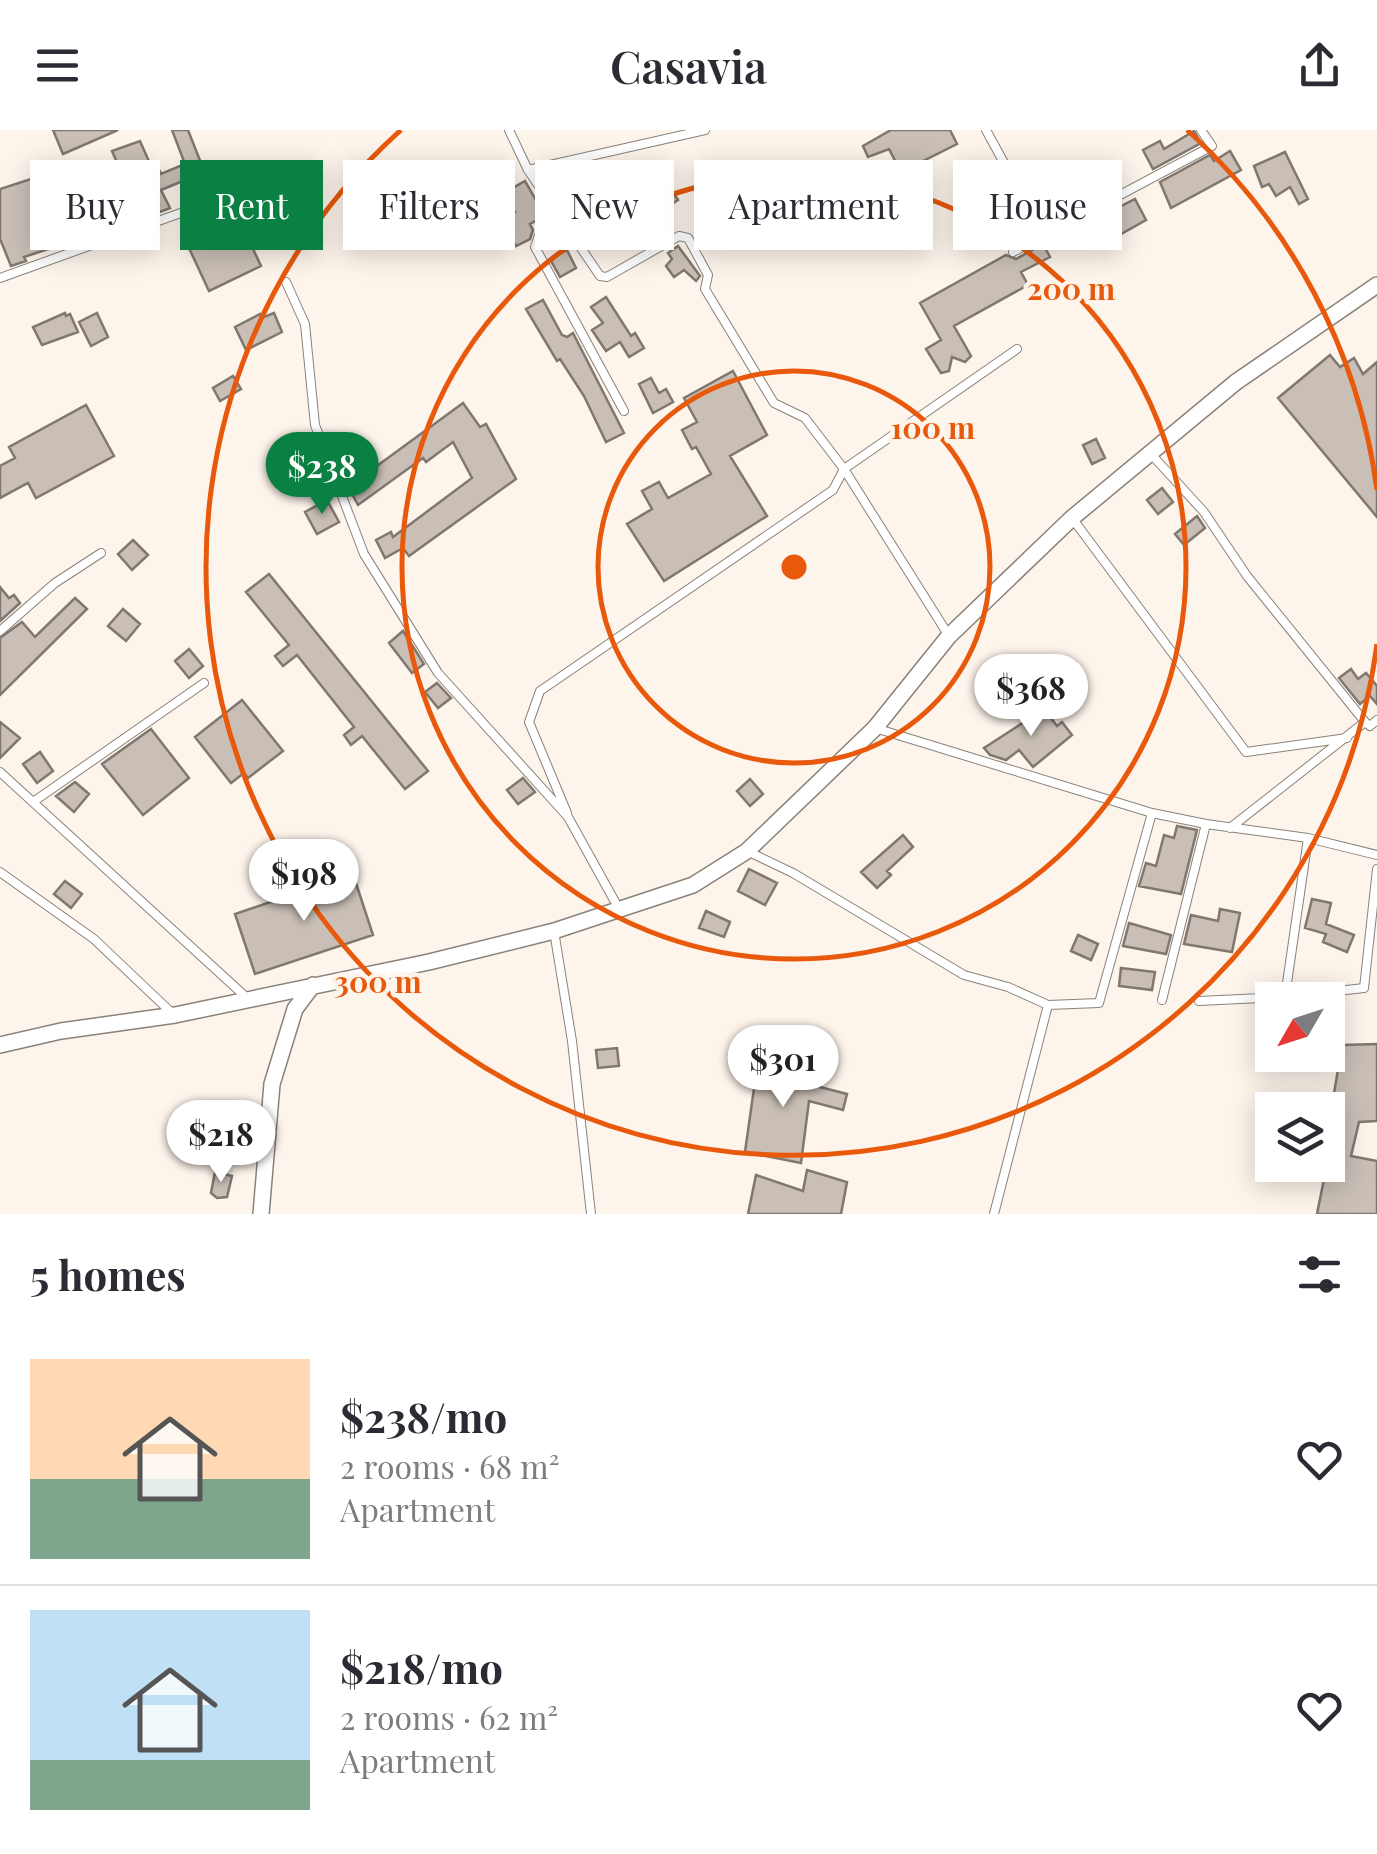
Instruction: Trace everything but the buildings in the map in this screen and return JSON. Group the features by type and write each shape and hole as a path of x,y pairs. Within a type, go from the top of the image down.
{"street":[{"path":"3,1040 175,1016 428,962 554,932 693,884 746,851 875,728 949,636 1072,518 1236,382 1377,285"},
{"path":"262,1214 272,1084 295,1008 314,985"}],"lane":[{"path":"509,130 535,180"},
{"path":"528,170 705,130"},
{"path":"986,130 1002,160"},
{"path":"1122,193 1212,146 1201,130"},
{"path":"0,278 180,213"},
{"path":"674,239 688,238 708,275 705,289 774,404 805,418 844,469 949,636"},
{"path":"537,250 624,411"},
{"path":"582,250 600,276 607,277 654,250"},
{"path":"1014,252 1017,250"},
{"path":"286,282 305,324 315,425 364,554 438,673 568,816"},
{"path":"618,909 568,816 528,722 540,691 833,490 844,469 1017,350"},
{"path":"1151,454 1204,512 1247,576 1372,725 1347,738 1230,828"},
{"path":"1072,518 1246,752 1347,738"},
{"path":"0,631 55,583 101,553"},
{"path":"33,802 204,684"},
{"path":"875,728 1152,813 1308,838 1377,855"},
{"path":"0,772 247,998"},
{"path":"746,851 793,873 964,974 1008,986 1048,1005 1098,1003 1152,813"},
{"path":"1162,1000 1206,824"},
{"path":"1287,982 1308,838"},
{"path":"1364,988 1377,869"},
{"path":"0,872 94,939 175,1016"},
{"path":"554,932 572,1040 591,1214"},
{"path":"1345,990 1377,987"},
{"path":"1199,1001 1255,998"},
{"path":"994,1214 1048,1005"}]}
